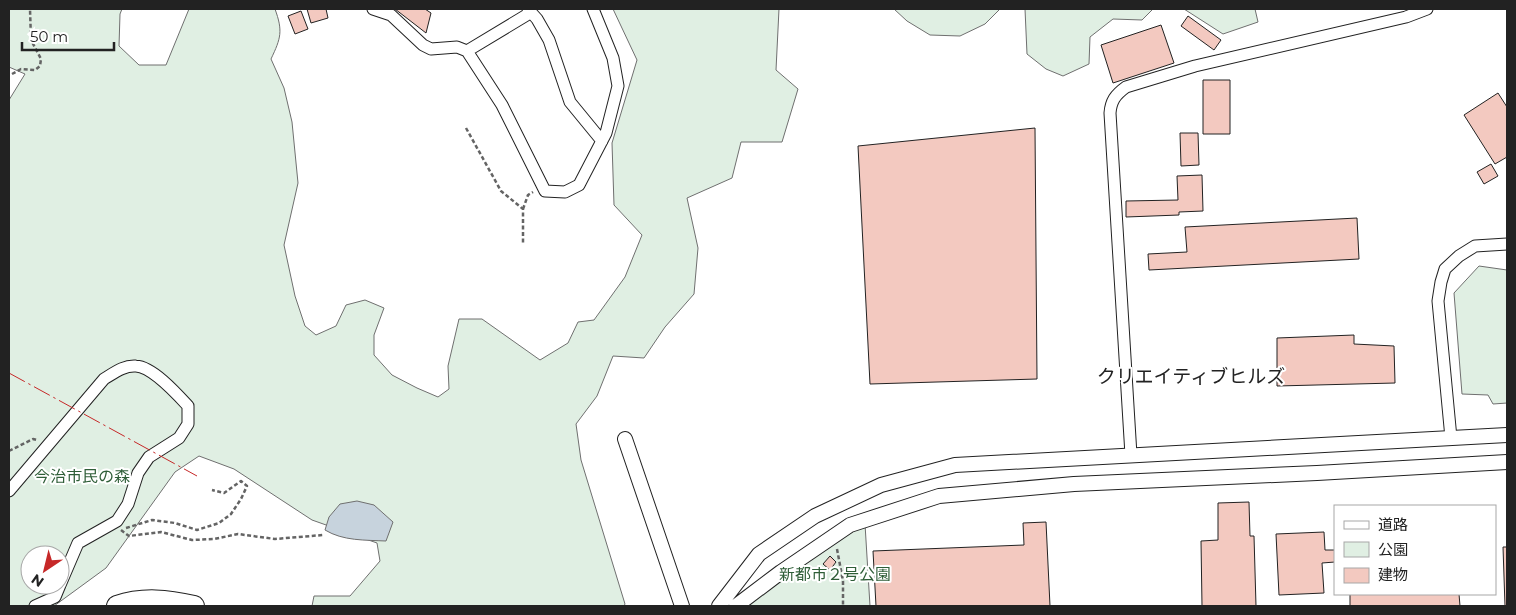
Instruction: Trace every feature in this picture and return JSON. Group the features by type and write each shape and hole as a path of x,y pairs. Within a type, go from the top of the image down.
{"highway":[{"path":"117,606 132,601 154,599 194,606"}],"street":[{"path":"373,9 392,15 423,45 431,49 457,47 467,51 502,105 545,191 565,192 578,185 606,133 618,86 612,58 593,9"},
{"path":"1131,455 1110,114 1111,102 1126,87 1195,66 1406,16 1428,9"},
{"path":"467,51 529,11 537,19 549,40 570,102 602,140"},
{"path":"1451,438 1438,301 1441,282 1445,269 1459,256 1476,246 1507,244"},
{"path":"9,490 104,379 122,368 137,366 156,374 188,406 188,424 179,438 149,457 138,473 128,504 114,522 78,544 70,562"},
{"path":"719,606 759,554 815,516 881,485 955,465 1507,435"},
{"path":"625,439 682,606"},
{"path":"736,606 780,572 850,525 939,496 1074,484 1507,462"},
{"path":"35,606 56,595"}],"path":[{"path":"12,74 21,69 35,70 40,66 40,59 31,40 30,9"},
{"path":"466,128 501,191 523,209"},
{"path":"523,244 523,209 528,195 542,186"},
{"path":"9,452 33,439 51,441"},
{"path":"114,522 127,529 152,520 175,523 197,530 219,523 231,514 242,500 247,486 241,481 224,493 212,490"},
{"path":"114,522 129,536 161,532 192,540 214,539 238,534 275,539 323,535"},
{"path":"834,535 843,581 844,604 842,606"}],"green space":[{"name":"今治市民の森","path":"9,9 122,9 120,14 119,46 139,65 166,65 189,9 275,9 280,34 271,59 284,88 292,122 298,183 284,245 295,296 305,326 316,335 336,326 346,305 365,300 384,308 374,335 374,355 392,375 438,397 449,389 448,366 459,319 482,319 540,360 568,343 578,322 594,320 625,277 642,235 614,205 612,143 637,60 613,9 779,9 776,70 798,89 782,142 741,142 732,178 687,198 698,248 694,294 665,327 644,358 613,356 597,396 576,424 581,460 625,604 624,606 312,606 314,596 350,596 380,561 377,543 312,520 234,469 199,456 175,472 106,568 70,594 70,545 20,545 20,595 69,595 54,606 9,606 9,100 25,74 9,67"},
{"path":"894,9 1000,9 985,24 960,36 930,35 907,21"},
{"path":"1025,9 1153,9 1142,20 1113,19 1090,37 1089,64 1063,76 1046,69 1027,54"},
{"path":"1184,9 1255,9 1258,22 1223,34"},
{"path":"1479,266 1507,270 1507,403 1493,404 1488,395 1462,394 1454,293"},
{"name":"新都市２号公園","path":"865,524 870,606 734,606 785,568"}],"shaded area":[{"path":"357,501 374,505 393,522 386,541 347,538 325,530 329,517 340,504"}],"building":[{"path":"307,9 326,9 328,18 311,23"},
{"path":"395,9 425,9 431,13 426,33"},
{"path":"301,11 308,29 295,34 288,16"},
{"path":"1188,16 1221,40 1214,50 1181,26"},
{"path":"1161,25 1174,63 1113,83 1101,45"},
{"path":"1203,80 1230,80 1230,134 1203,134"},
{"path":"1498,93 1507,107 1507,157 1495,164 1464,115"},
{"path":"1035,128 1037,379 870,384 858,146"},
{"path":"1180,133 1198,133 1199,165 1181,166"},
{"path":"1491,164 1498,176 1484,184 1477,172"},
{"path":"1202,175 1203,211 1179,212 1179,215 1126,217 1126,201 1178,200 1177,176"},
{"path":"1357,218 1359,259 1149,270 1148,254 1187,252 1185,227"},
{"path":"1354,335 1354,344 1394,346 1395,383 1277,386 1277,338"},
{"path":"1249,502 1250,536 1254,536 1256,606 1202,606 1201,541 1218,540 1218,503"},
{"path":"1046,522 1050,606 876,606 873,551 1024,545 1023,523"},
{"path":"1324,532 1325,550 1334,550 1334,562 1322,563 1324,593 1279,595 1276,534"},
{"path":"1503,547 1507,547 1507,606 1505,606"},
{"path":"830,556 836,562 830,570 823,564"},
{"path":"1350,595 1459,595 1460,606 1350,606"}],"power":[{"path":"9,373 197,476"}],"district":[{"name":"クリエイティブヒルズ","path":"1191,376"}]}
